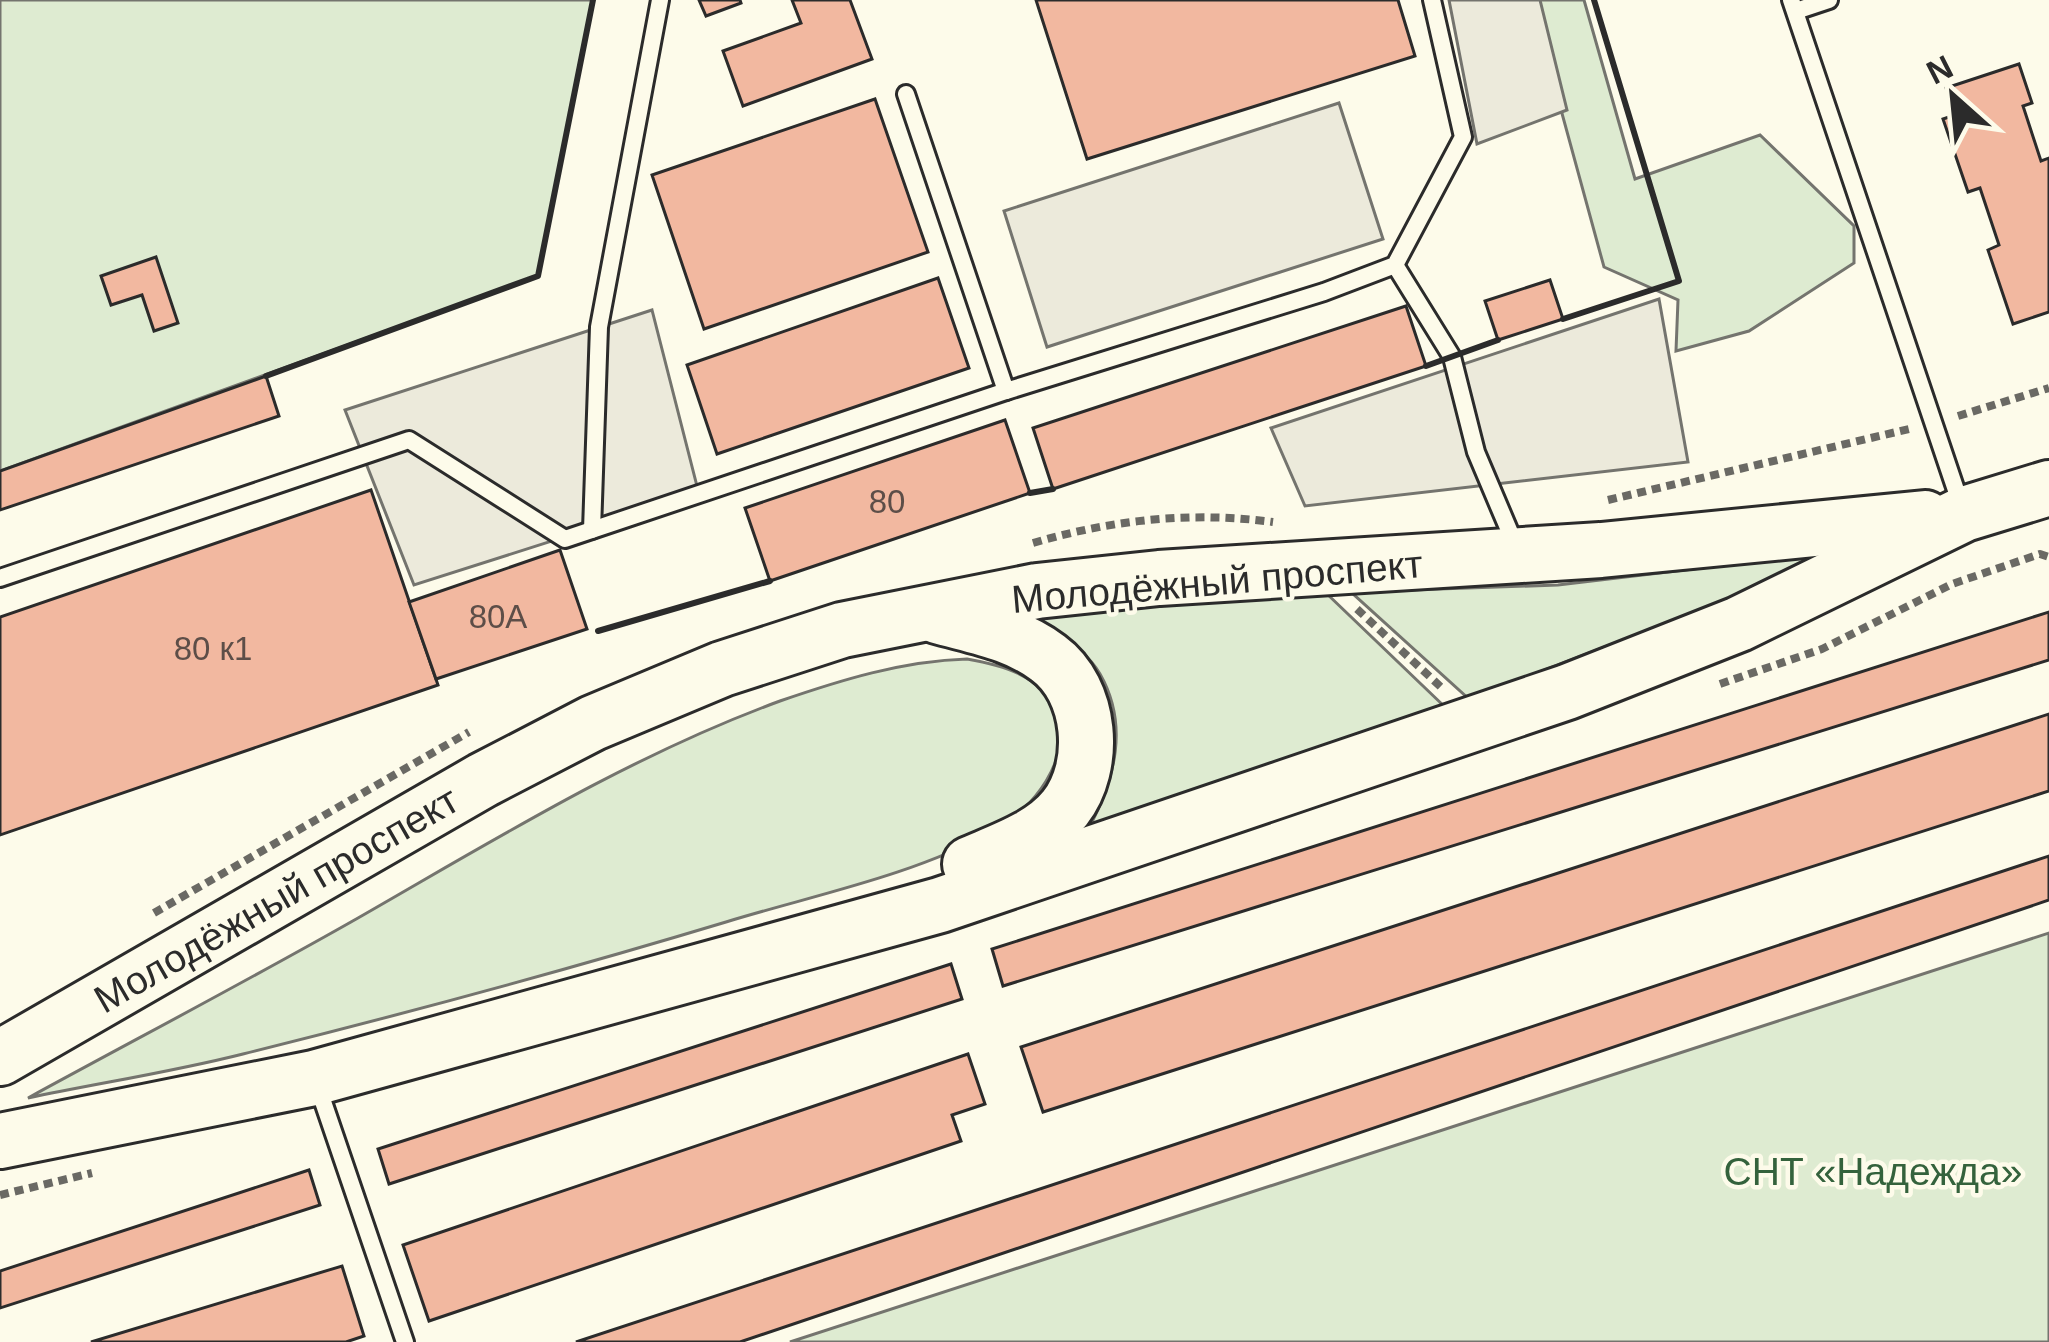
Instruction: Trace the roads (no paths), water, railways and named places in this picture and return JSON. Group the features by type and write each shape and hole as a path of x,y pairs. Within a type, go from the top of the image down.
{"main road":[{"name":"Молодёжный проспект","path":"0,1141 314,1078 886,922 1567,692 1738,624 1964,514 2049,488"},
{"name":"Молодёжный проспект","path":"0,1058 484,779 593,724 742,662 842,630 1037,592 1159,578 1520,556 1964,514"},
{"path":"886,922 937,878 1022,842 1064,808 1082,770 1086,728 1077,694 1053,661 1018,638 928,614"}],"lane":[{"path":"592,530 599,327 660,0"},
{"path":"0,578 409,440 565,539 1395,265 1463,137 1432,0"},
{"path":"1829,0 1793,5 1964,514"},
{"path":"905,94 1006,391"},
{"path":"1395,265 1452,357 1476,452 1520,556"},
{"path":"314,1078 405,1342"}],"park label":[{"name":"СНТ «Надежда»","path":"1873,1171"}]}
